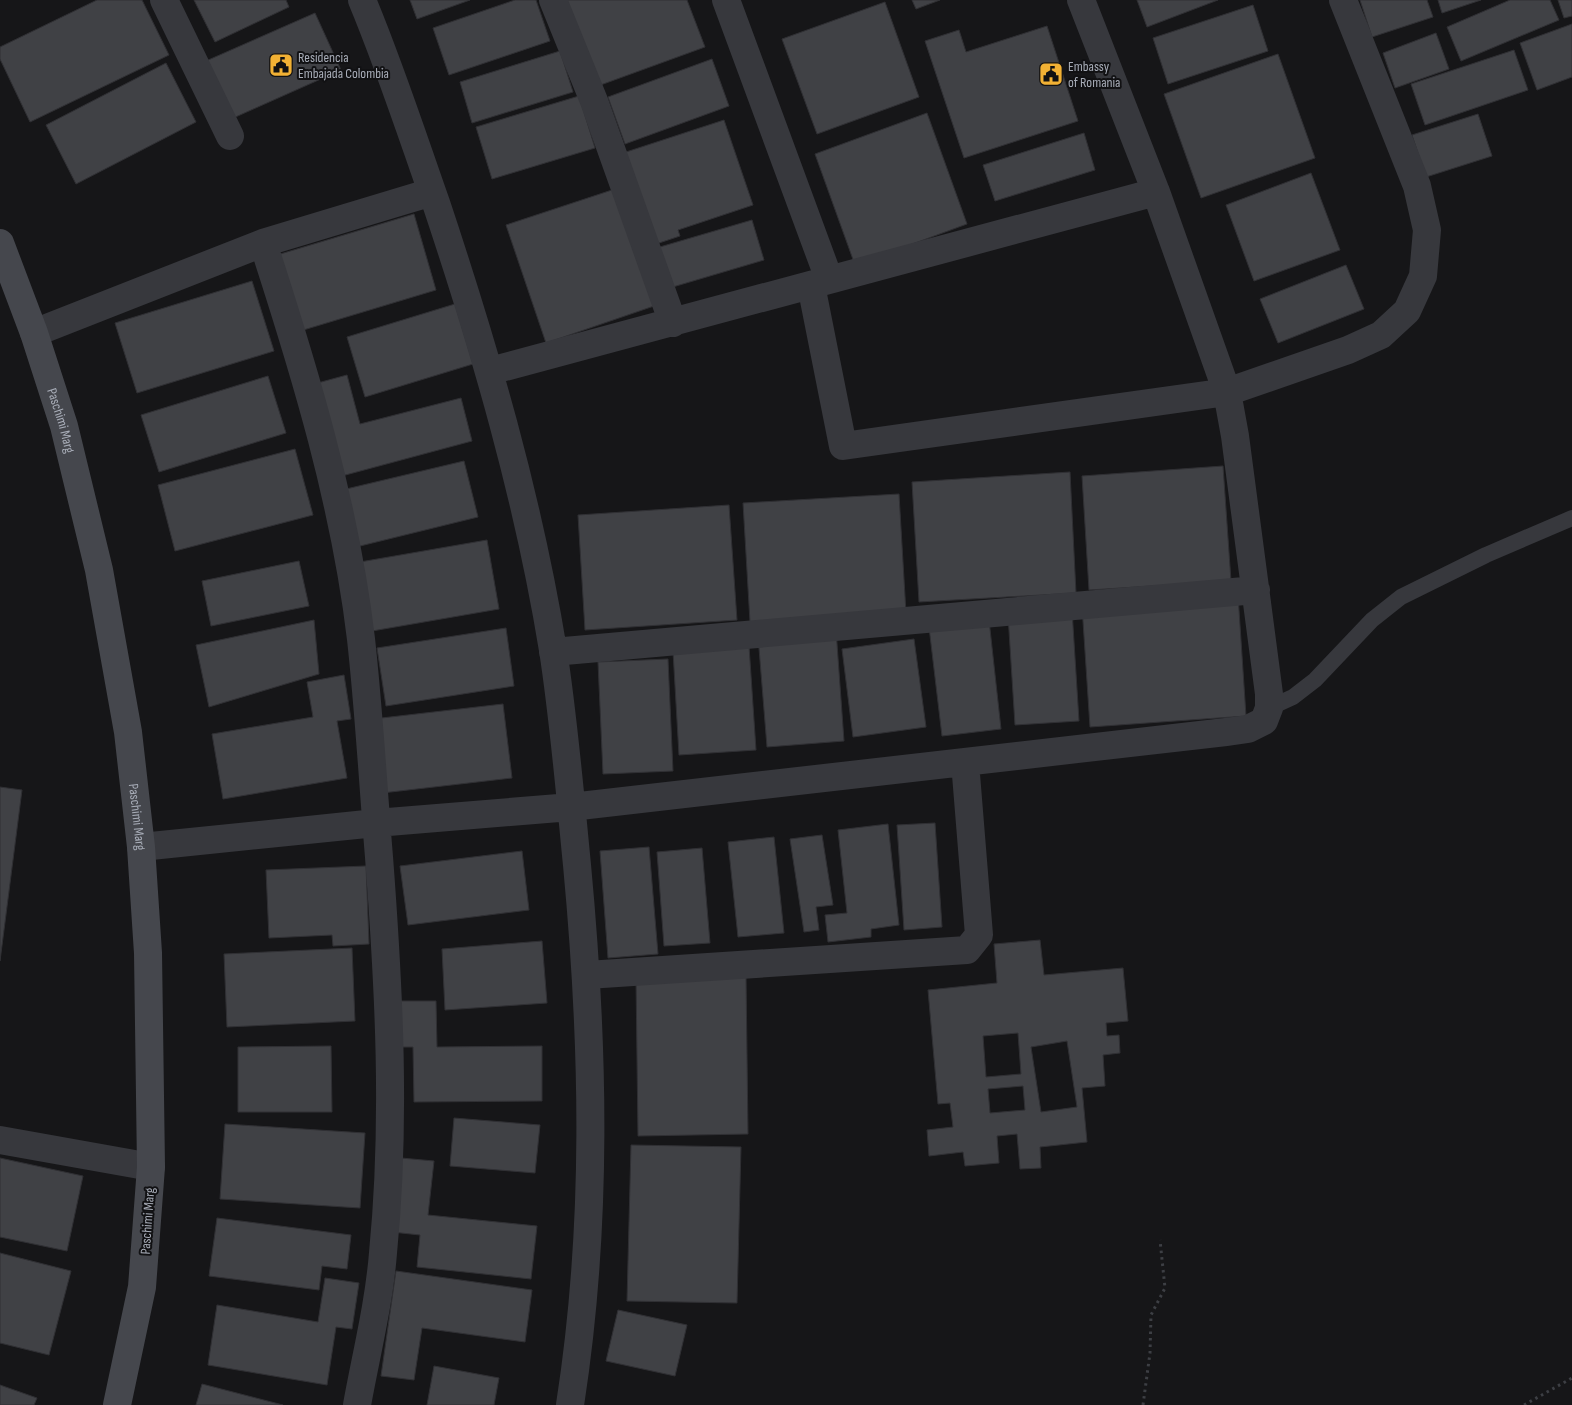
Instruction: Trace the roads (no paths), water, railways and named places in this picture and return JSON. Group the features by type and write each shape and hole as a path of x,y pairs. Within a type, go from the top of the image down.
{"main road":[{"name":"Paschimi Marg","path":"0,243 34,333 64,426 99,570 128,732 141,847 148,953 150,1167 142,1286 117,1405"}],"street":[{"path":"164,0 230,136"},
{"path":"362,0 387,60 490,371 526,512 553,652 571,807 587,975 591,1121 585,1296 570,1405"},
{"path":"553,0 594,100 673,323"},
{"path":"726,0 820,282 843,446 1226,392 1348,350 1381,335 1406,311 1423,276 1426,230 1417,186 1343,0"},
{"path":"141,847 376,823 571,807 1248,729 1264,721 1269,708 1256,590 1236,436 1226,392 1156,192 1081,0"},
{"path":"34,333 263,243 432,192"},
{"path":"490,371 1156,192"},
{"path":"263,243 297,347 339,513 361,637 388,970 391,1113 383,1255 357,1405"},
{"path":"553,652 1256,590"},
{"path":"587,975 967,950 979,935 965,762"},
{"path":"0,1140 150,1167"}],"lane":[{"path":"1269,708 1293,697 1315,680 1372,620 1401,597 1450,571 1572,518"}],"place":[{"name":"Residencia Embajada Colombia","path":"281,65"},
{"name":"Embassy of Romania","path":"1051,74"}]}
